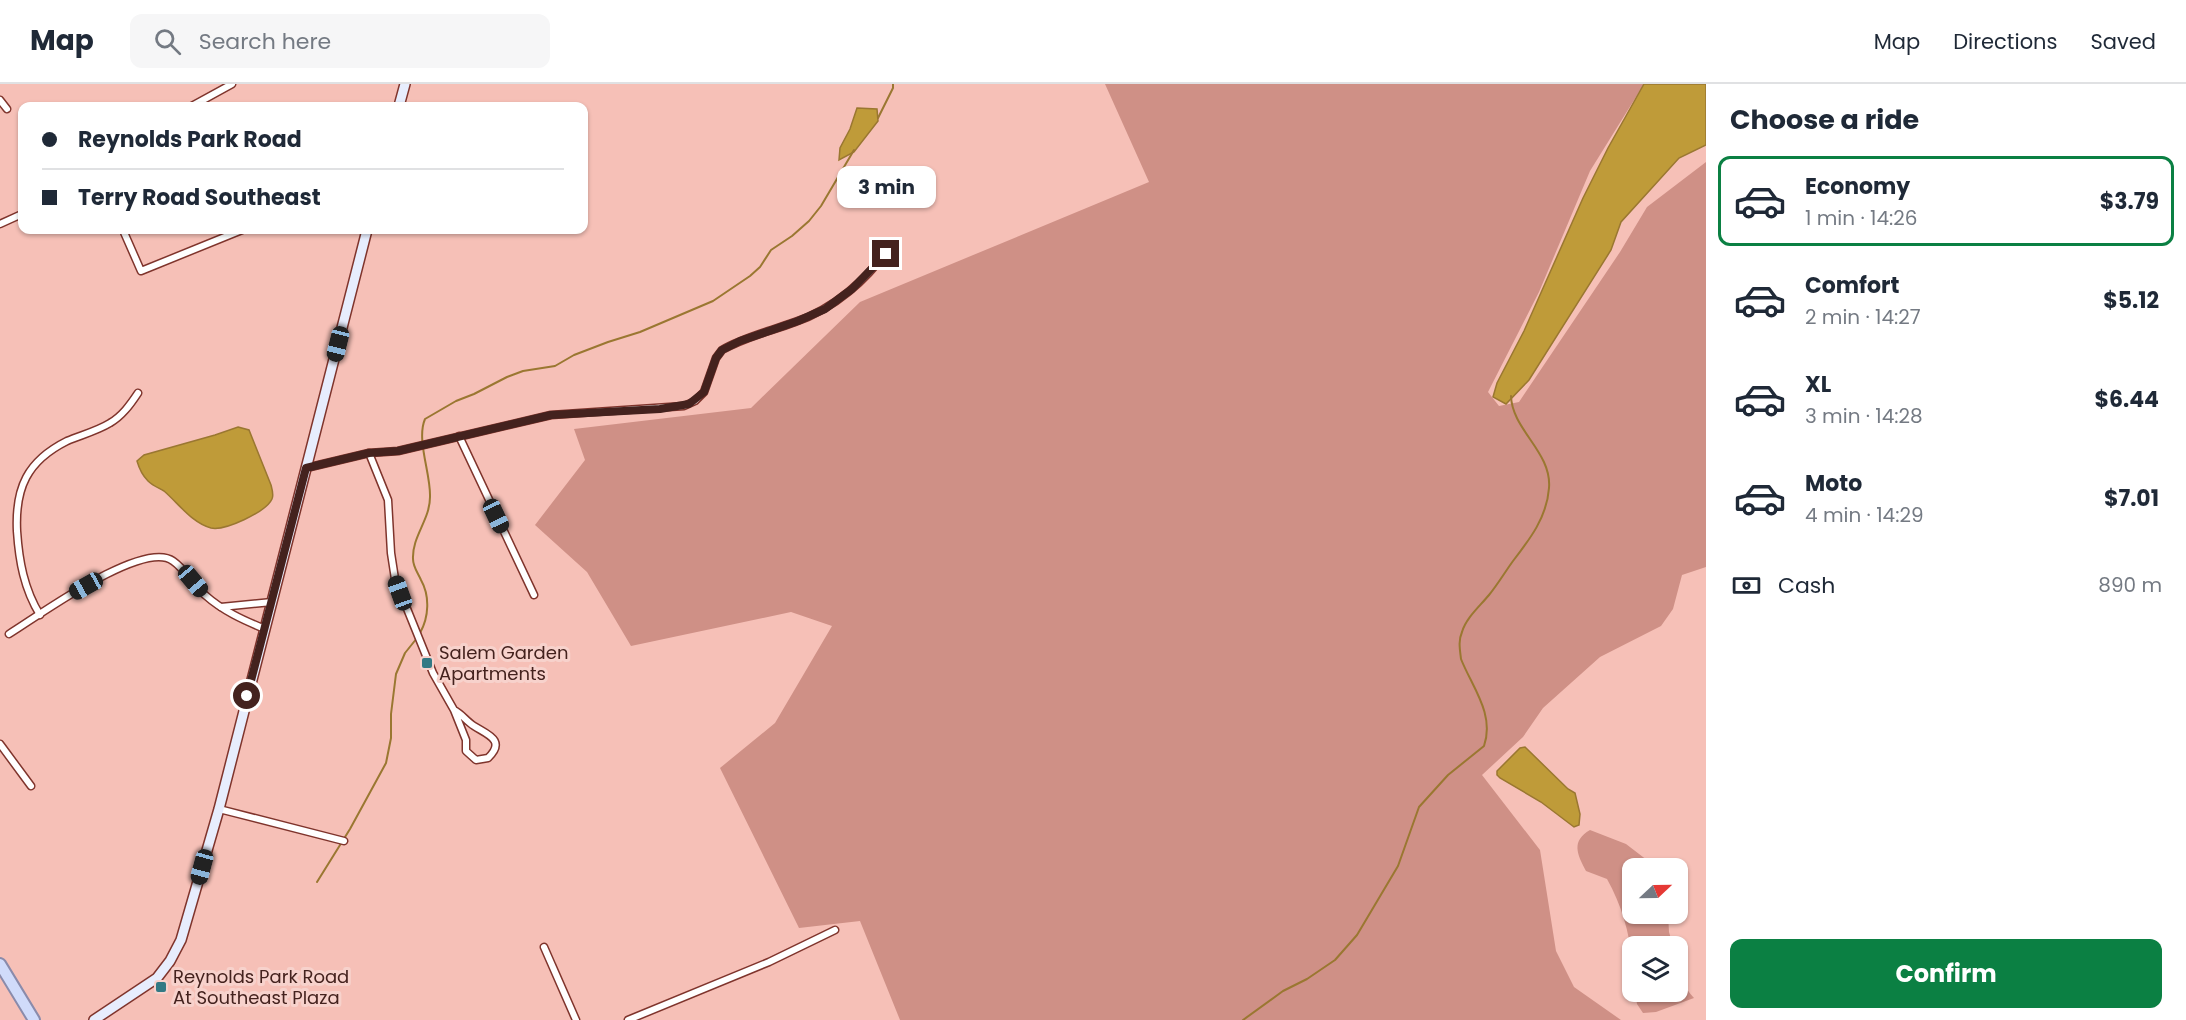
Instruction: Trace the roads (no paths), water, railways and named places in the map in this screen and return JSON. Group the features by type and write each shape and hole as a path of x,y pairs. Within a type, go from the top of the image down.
{"main road":[{"path":"400,102 405,84"},
{"path":"94,1020 157,978 170,961 185,928 219,808 367,234"},
{"path":"0,964 34,1020"}],"street":[{"path":"199,102 232,84"},
{"path":"0,99 7,109"},
{"path":"0,224 18,216"},
{"path":"125,234 141,271 232,234"},
{"path":"306,468 369,453 398,451 551,415 660,409 689,404 704,392 716,358 722,350 825,309 852,289 882,258 891,245"},
{"path":"40,615 25,584 18,547 17,510 26,475 37,461 52,450 110,423 126,410 138,393"},
{"path":"459,436 534,595"},
{"path":"369,453 388,500 395,579 433,673 454,710 466,740 466,751 472,758 480,760 488,758 493,752 494,742 488,733 454,710"},
{"path":"9,634 70,594 102,577 133,562 153,558 168,558 173,561 204,595 228,614 265,629"},
{"path":"221,607 272,602"},
{"path":"466,740 470,734 481,730"},
{"path":"0,744 31,786"},
{"path":"219,808 344,842"},
{"path":"628,1020 795,950 835,930"},
{"path":"544,947 576,1020"}],"waterway":[{"path":"878,118 893,84"},
{"path":"420,633 425,620 427,600 424,586 415,567 413,551 427,513 430,497 422,437 425,419 456,401 507,377 523,371 555,366 574,355 640,332 713,301 750,276 760,267 771,250 809,221 821,206 854,150"},
{"path":"1243,1020 1283,991 1307,979 1335,960 1357,935 1398,866 1419,807 1448,775 1484,746 1487,723 1481,701 1461,659 1461,635 1470,617 1492,591 1537,527 1545,509 1549,488 1544,463 1518,420 1511,396"},
{"path":"317,882 350,829 386,763 391,738 391,714 396,674 405,653 417,638"}],"place":[{"name":"Salem Garden Apartments","path":"427,663"},
{"name":"Reynolds Park Road At Southeast Plaza","path":"161,987"}]}
